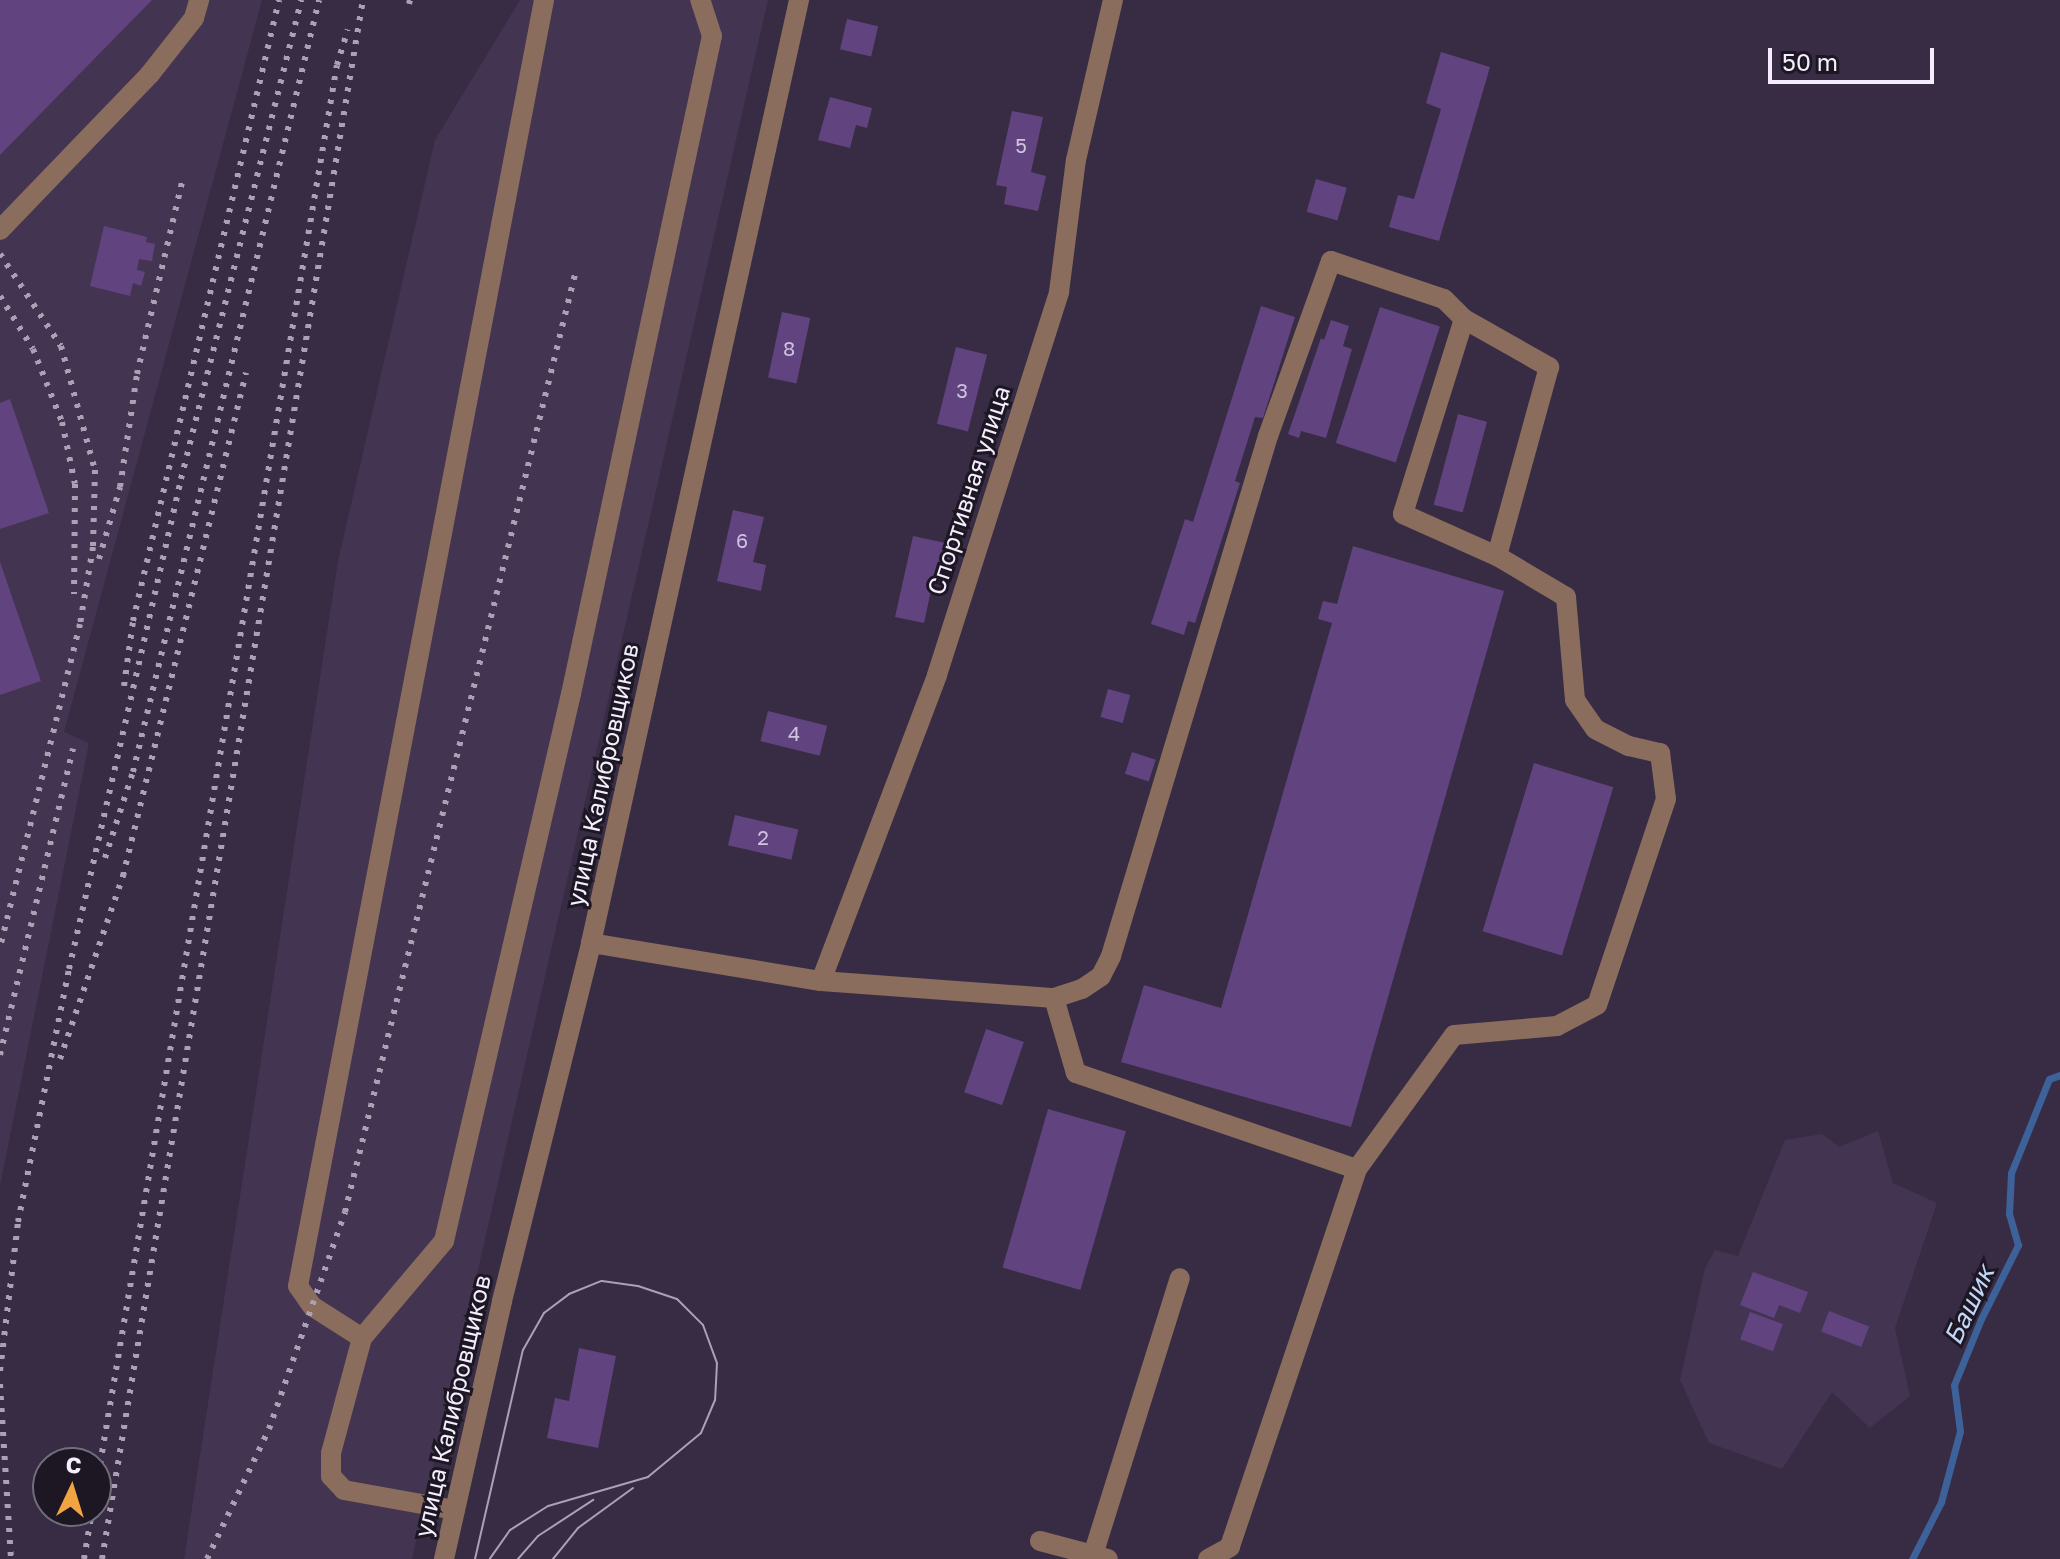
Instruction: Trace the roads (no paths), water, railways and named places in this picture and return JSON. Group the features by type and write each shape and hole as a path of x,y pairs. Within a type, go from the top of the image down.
{"street":[{"path":"0,230 150,74 194,18 199,0"},
{"path":"362,1338 312,1306 298,1286 544,0"},
{"path":"455,1510 424,1501 344,1490 331,1476 331,1453 362,1338 444,1241 571,694 712,36 700,0"},
{"name":"улица Калибровщиков","path":"444,1559 502,1301 591,943 799,0"},
{"name":"Спортивная улица","path":"821,981 937,675 1059,292 1076,160 1113,0"},
{"path":"591,943 821,981 1054,998 1082,989 1101,976 1111,956 1268,436 1331,261 1444,299 1464,319 1549,367 1497,556"},
{"path":"1208,1559 1230,1547 1357,1169 1454,1035 1557,1026 1597,1005 1666,799 1660,753 1629,746 1595,729 1575,700 1566,597 1497,556 1403,514 1464,319"},
{"path":"1054,998 1076,1073 1357,1169"},
{"path":"1040,1541 1100,1557 1180,1278"}],"waterway":[{"name":"Башик","path":"1912,1559 1941,1502 1960,1431 1954,1385 1981,1319 2018,1245 2009,1214 2011,1173 2049,1079 2060,1075"}],"tram line":[{"path":"475,1559 523,1350 544,1313 569,1294 602,1281 638,1286 677,1299 703,1325 717,1363 715,1400 701,1433 648,1477 548,1506 510,1530 490,1559"},
{"path":"553,1559 578,1528 633,1488"},
{"path":"518,1559 538,1536 593,1500"}],"railway":[{"path":"124,686 133,621 279,0"},
{"path":"0,1371 18,1222 69,969 181,479 301,0"},
{"path":"105,858 133,772 319,0"},
{"path":"102,1559 363,0"},
{"path":"409,4 410,0"},
{"path":"103,1447 337,65 348,30"},
{"path":"99,559 120,487 137,374 183,178"},
{"path":"0,254 61,346 95,470 93,547 80,624 0,948"},
{"path":"207,1559 269,1429 345,1212 576,270"},
{"path":"0,296 33,349 62,422 75,484 74,594"},
{"path":"60,1059 123,876 246,373"},
{"path":"0,1055 73,749"},
{"path":"0,1384 11,1559"},
{"path":"84,1559 89,1527"}]}
